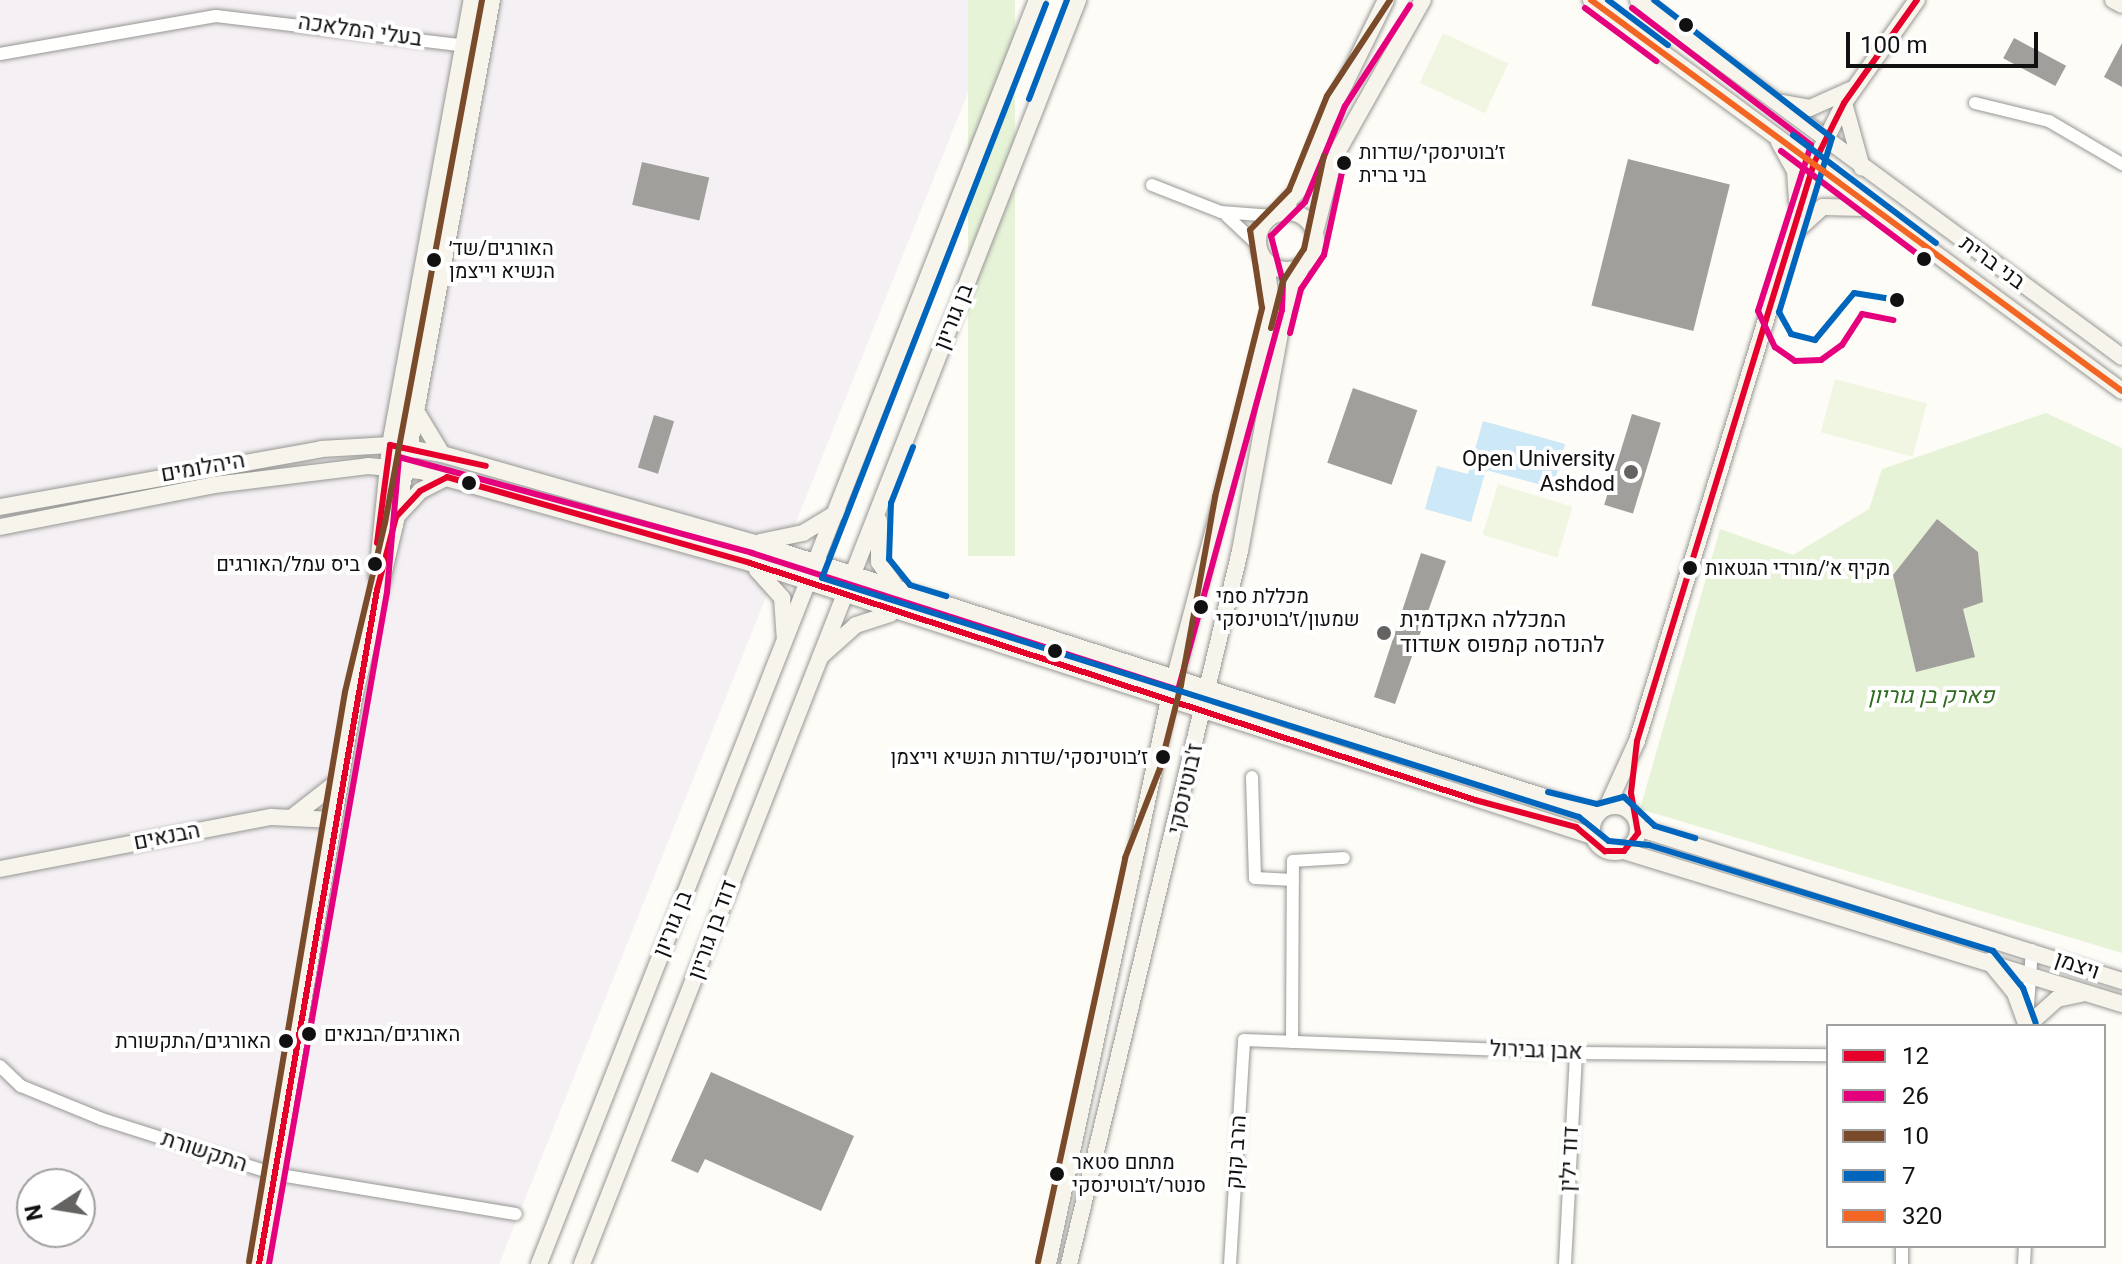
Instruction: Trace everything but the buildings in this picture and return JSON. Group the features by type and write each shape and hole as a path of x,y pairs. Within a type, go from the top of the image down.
{"street":[{"path":"377,590 386,467 472,0"},
{"path":"259,1264 341,779 377,590 396,517 492,0"},
{"name":"בן גוריון","path":"539,1264 840,511 1037,0"},
{"name":"בן גוריון","path":"851,574 1078,0"},
{"path":"1262,253 1261,229 1297,196 1386,0"},
{"path":"1221,212 1284,270 1302,266 1314,252 1315,232 1335,156 1423,0"},
{"name":"בני ברית","path":"1591,0 2122,391"},
{"name":"בני ברית","path":"1638,0 1823,141 2122,357"},
{"path":"2113,0 2122,5"},
{"path":"1592,836 1637,741 1814,163 1844,103 1915,1"},
{"name":"בעלי המלאכה","path":"0,54 216,16 484,48"},
{"path":"1773,100 1810,108 1855,87"},
{"path":"1844,103 1863,170"},
{"path":"1975,103 2049,121 2122,164"},
{"path":"1773,134 1797,180 1795,232"},
{"path":"1152,185 1221,212 1298,215 1315,232"},
{"path":"1795,232 1835,203 1873,210"},
{"name":"ז'בוטינסקי","path":"1048,1264 1169,699 1272,309 1262,253"},
{"name":"ז'בוטינסקי","path":"1069,1264 1204,710 1282,320 1302,266"},
{"path":"416,411 442,454"},
{"name":"היהלומים","path":"0,507 257,458 390,445 408,447 442,454 818,562 904,594 1208,692"},
{"name":"היהלומים","path":"0,527 214,485 386,467 447,477 750,563 895,613 1592,836 1605,851 1624,851 1989,960 2122,1004"},
{"path":"396,517 420,491 447,477"},
{"path":"881,501 879,562 884,576 904,594"},
{"path":"755,543 803,533 840,511"},
{"path":"750,563 782,598 785,645"},
{"name":"דוד בן גוריון","path":"582,1264 851,574"},
{"path":"815,660 856,625 895,613"},
{"path":"1208,692 1602,810"},
{"path":"1624,851 1635,821 1637,741"},
{"path":"1252,777 1255,878 1293,880"},
{"path":"295,815 341,779"},
{"name":"ויצמן","path":"1602,810 2122,981"},
{"name":"הבנאים","path":"0,869 295,815 334,820"},
{"path":"1292,1042 1293,861 1344,858"},
{"path":"2027,1024 2032,950"},
{"path":"1989,960 2015,993 2026,1024"},
{"path":"2029,1024 2057,999 2086,993"},
{"name":"אבן גבירול","path":"1244,1040 1576,1053 1826,1055"},
{"name":"הרב קוק","path":"1230,1264 1244,1040"},
{"name":"דוד ילין","path":"1565,1264 1576,1053"},
{"name":"התקשורת","path":"0,1066 21,1086 102,1119 274,1174 516,1214"}],"shaded area":[{"path":"0,0 1005,0 499,1264 0,1264"}],"green space":[{"path":"968,0 1015,0 1015,556 968,556"},
{"path":"1443,33 1508,63 1485,113 1420,83"},
{"path":"1835,379 1927,404 1913,457 1821,432"},
{"name":"פארק בן גוריון","path":"2046,413 2122,448 2122,953 1640,809 1720,529 1793,555 1869,509 1882,469"},
{"path":"1498,484 1573,507 1557,557 1483,535"}],"water":[{"path":"1483,421 1565,444 1553,488 1486,470 1471,522 1425,509 1437,466 1468,474"}],"transit line":[{"name":"10","path":"249,1262 345,692 385,523 482,0"},
{"name":"7","path":"1029,99 1067,0"},
{"name":"10","path":"1038,1262 1125,858 1160,768 1181,685 1215,497 1262,308 1250,230 1289,190 1327,96 1390,0"},
{"name":"320","path":"1591,0 2122,391"},
{"name":"7","path":"1608,0 1668,45"},
{"name":"7","path":"1654,0 1832,138 1779,312 1791,334 1815,340 1854,293 1897,300"},
{"name":"12","path":"259,1264 377,590 396,517 420,491 447,477 750,563 1475,800 1576,827 1605,851 1624,851 1638,833 1631,793 1637,741 1814,163 1844,103 1917,0"},
{"name":"7","path":"1046,4 822,578 1579,817 1609,841 1649,845 1993,951 2023,988 2036,1023"},
{"name":"26","path":"269,1264 387,592 399,457 752,553 1178,690 1282,310 1283,282 1271,236 1305,202 1345,106 1410,5"},
{"name":"26","path":"1585,8 1656,61"},
{"name":"26","path":"1632,8 1811,145 1758,311 1775,347 1795,361 1821,360 1842,345 1862,314 1893,320"},
{"name":"7","path":"1793,135 1936,243"},
{"name":"26","path":"1781,151 1924,259"},
{"name":"10","path":"1271,328 1283,281 1304,249 1324,156"},
{"name":"26","path":"1290,333 1301,289 1324,255 1344,163"},
{"name":"12","path":"377,543 390,445 486,466"},
{"name":"7","path":"913,447 891,503 889,559 910,585 946,596"},
{"name":"7","path":"1548,792 1597,804 1624,797 1655,826 1695,838"}],"place":[{"name":"ז׳בוטינסקי/שדרות בני ברית","path":"1344,163"},
{"name":"האורגים/שד׳ הנשיא וייצמן","path":"434,260"},
{"name":"Open University Ashdod","path":"1631,472"},
{"name":"ביס עמל/האורגים","path":"375,564"},
{"name":"מקיף א׳/מורדי הגטאות","path":"1690,568"},
{"name":"מכללת סמי שמעון/ז׳בוטינסקי","path":"1201,607"},
{"name":"המכללה האקדמית להנדסה קמפוס אשדוד","path":"1384,633"},
{"name":"ז׳בוטינסקי/שדרות הנשיא וייצמן","path":"1163,757"},
{"name":"האורגים/הבנאים","path":"309,1034"},
{"name":"האורגים/התקשורת","path":"286,1041"},
{"name":"מתחם סטאר סנטר/ז׳בוטינסקי","path":"1057,1174"}]}
